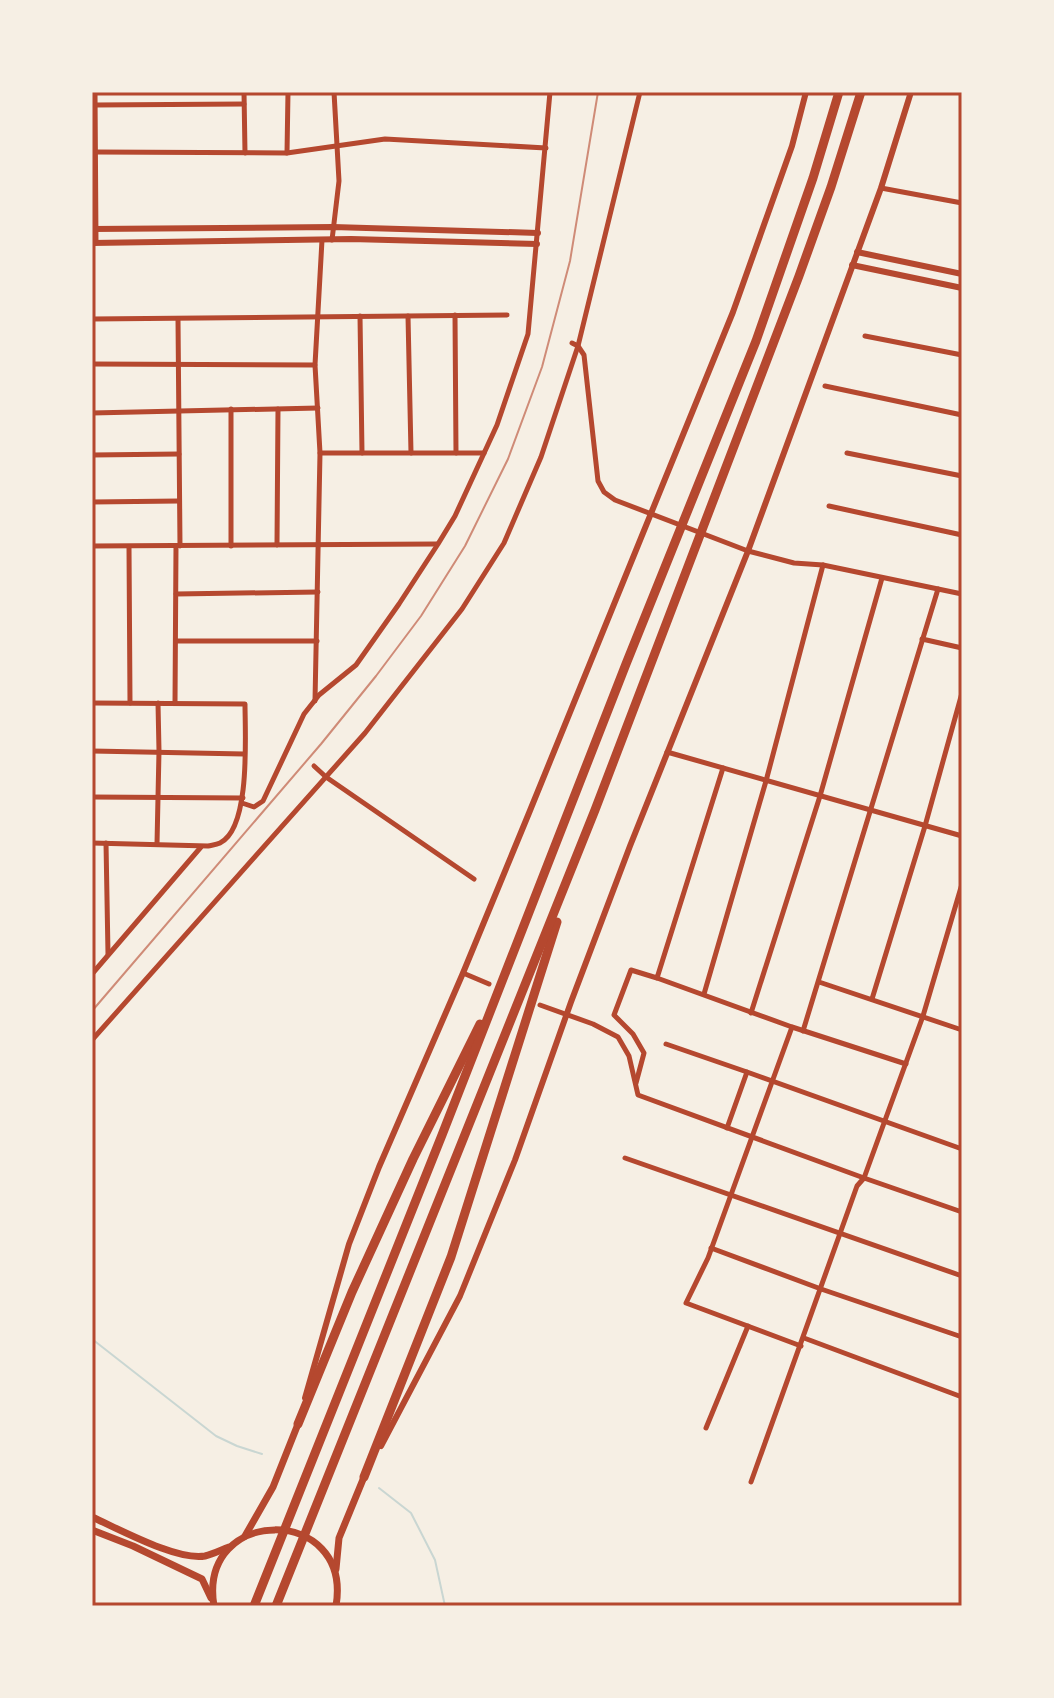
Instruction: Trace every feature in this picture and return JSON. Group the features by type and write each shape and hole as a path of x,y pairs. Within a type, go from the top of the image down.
{"highway":[{"path":"254,1606 756,341 813,178 839,92"},
{"path":"276,1606 574,864 799,276 861,92"},
{"path":"364,1477 451,1257 574,864"},
{"path":"298,1424 352,1292 413,1159 506,971"}],"main road":[{"path":"245,1536 273,1487 298,1424"},
{"path":"343,1606 336,1575 339,1538 364,1477"},
{"path":"92,1517 181,1554 203,1556 231,1547"},
{"path":"92,1530 202,1579 213,1603"},
{"path":"213,1603 216,1568 231,1547 245,1536 261,1530 296,1532 311,1540 324,1552 336,1575"},
{"path":"133,1546 138,1537"},
{"path":"336,1606 338,1591"}],"street":[{"path":"244,92 245,153"},
{"path":"287,153 288,92"},
{"path":"332,240 339,181 334,92"},
{"path":"92,797 242,800 254,807 263,801 304,714 319,695 356,665 438,544 455,516 497,425 528,334 550,92"},
{"path":"92,1040 365,733 462,609 504,543 541,457 575,345 640,92"},
{"path":"298,1424 349,1244 733,312 792,146 806,92"},
{"path":"364,1477 460,1296 515,1160 566,1016 667,752 748,551 881,188 911,92"},
{"path":"94,94 94,243 332,240 537,244"},
{"path":"95,105 244,104"},
{"path":"94,147 287,153 385,139 546,148"},
{"path":"881,188 962,203"},
{"path":"94,229 333,227 538,233"},
{"path":"315,702 320,453 315,365 322,240"},
{"path":"857,252 962,274"},
{"path":"852,265 962,288"},
{"path":"455,315 456,453"},
{"path":"92,319 507,315"},
{"path":"360,316 362,453"},
{"path":"408,316 411,453"},
{"path":"175,703 179,501 178,318"},
{"path":"865,336 962,355"},
{"path":"575,345 584,355 598,481 604,492 615,500 748,551 794,563 823,565 962,594"},
{"path":"92,364 315,365"},
{"path":"825,386 962,415"},
{"path":"92,413 318,408"},
{"path":"231,409 231,546"},
{"path":"277,545 278,409"},
{"path":"320,453 484,453"},
{"path":"847,453 962,476"},
{"path":"92,455 179,454"},
{"path":"92,502 179,501"},
{"path":"829,506 962,535"},
{"path":"92,546 438,544"},
{"path":"129,547 130,703"},
{"path":"704,994 766,781 823,565"},
{"path":"751,1013 820,796 882,578"},
{"path":"803,1031 938,589"},
{"path":"176,594 318,592"},
{"path":"922,639 962,648"},
{"path":"176,641 317,641"},
{"path":"872,999 962,693"},
{"path":"92,703 245,704 242,800 234,825 221,843 202,846 92,843"},
{"path":"157,844 158,703"},
{"path":"290,746 297,751"},
{"path":"92,751 244,754"},
{"path":"667,752 962,836"},
{"path":"314,766 474,879"},
{"path":"657,978 723,768"},
{"path":"106,843 108,955"},
{"path":"92,974 202,846"},
{"path":"751,1482 857,1186 864,1178 886,1121 923,1016 962,884"},
{"path":"635,1084 644,1053 633,1034 614,1015 631,970 906,1064"},
{"path":"463,973 489,984"},
{"path":"819,982 962,1030"},
{"path":"540,1005 593,1024 618,1037 629,1056 638,1095 962,1212"},
{"path":"792,1027 711,1248 686,1303 801,1346"},
{"path":"666,1044 962,1149"},
{"path":"727,1128 747,1072"},
{"path":"625,1158 962,1276"},
{"path":"711,1248 962,1337"},
{"path":"706,1428 748,1326"},
{"path":"804,1338 962,1397"}],"waterway":[{"path":"92,1339 216,1436 262,1454"},
{"path":"379,1488 411,1513 435,1560 445,1606"}],"railway":[{"path":"92,1011 376,676 421,616 465,546 508,459 542,367 570,261 598,92"}]}
